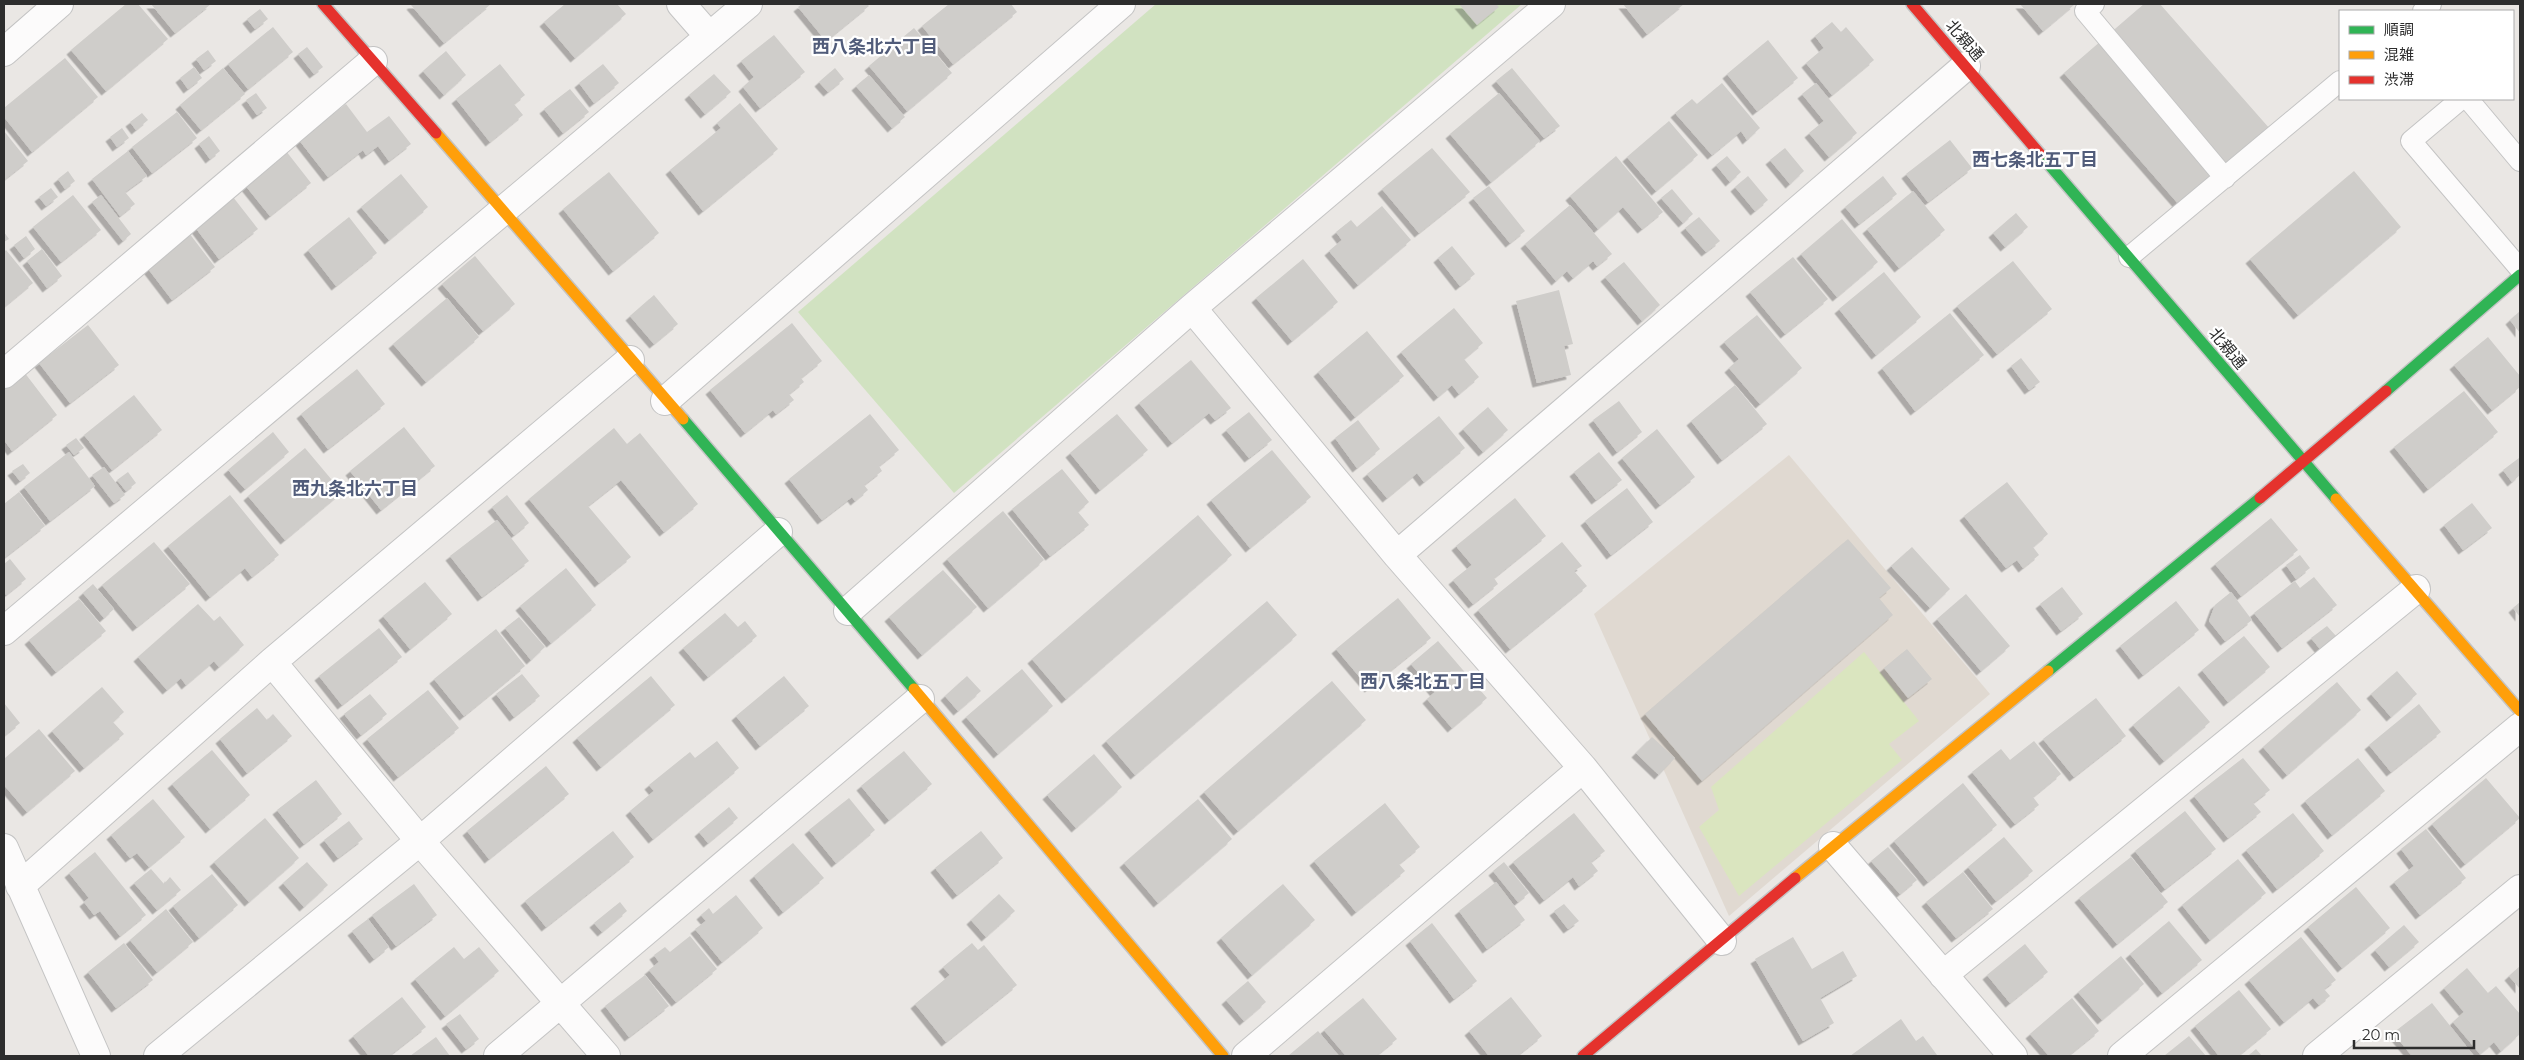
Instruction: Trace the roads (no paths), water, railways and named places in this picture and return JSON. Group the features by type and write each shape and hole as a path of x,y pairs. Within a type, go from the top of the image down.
{"street":[{"path":"4,52 59,4"},
{"path":"323,4 504,210 665,401 848,611 920,699 1222,1056"},
{"path":"681,4 709,36"},
{"path":"4,631 748,4"},
{"path":"665,401 1121,4"},
{"path":"848,611 1192,308 1551,4"},
{"name":"北親通","path":"1912,4 2304,463 2416,589 2520,712"},
{"path":"4,374 373,62"},
{"path":"1397,555 1966,66"},
{"path":"1583,1056 1833,846 2304,463 2520,275"},
{"path":"1192,308 1397,555 1583,768 1722,941"},
{"path":"20,886 272,662 630,360"},
{"path":"158,1056 420,841 778,532"},
{"path":"1943,975 2416,589"},
{"path":"272,662 420,841 606,1056"},
{"path":"498,1056 920,699"},
{"path":"2122,1056 2520,727"},
{"path":"1246,1056 1583,768"},
{"path":"1833,846 2013,1056"},
{"path":"4,848 96,1056"},
{"path":"2317,1056 2520,889"}],"lane":[{"path":"2094,4 2085,11 2225,178"},
{"path":"2129,258 2339,82"},
{"path":"2460,100 2411,141 2520,269"},
{"path":"2469,100 2520,161"}],"district":[{"name":"西八条北六丁目","path":"875,47"},
{"name":"西七条北五丁目","path":"2035,160"},
{"name":"西九条北六丁目","path":"355,489"},
{"name":"西八条北五丁目","path":"1423,682"}]}
